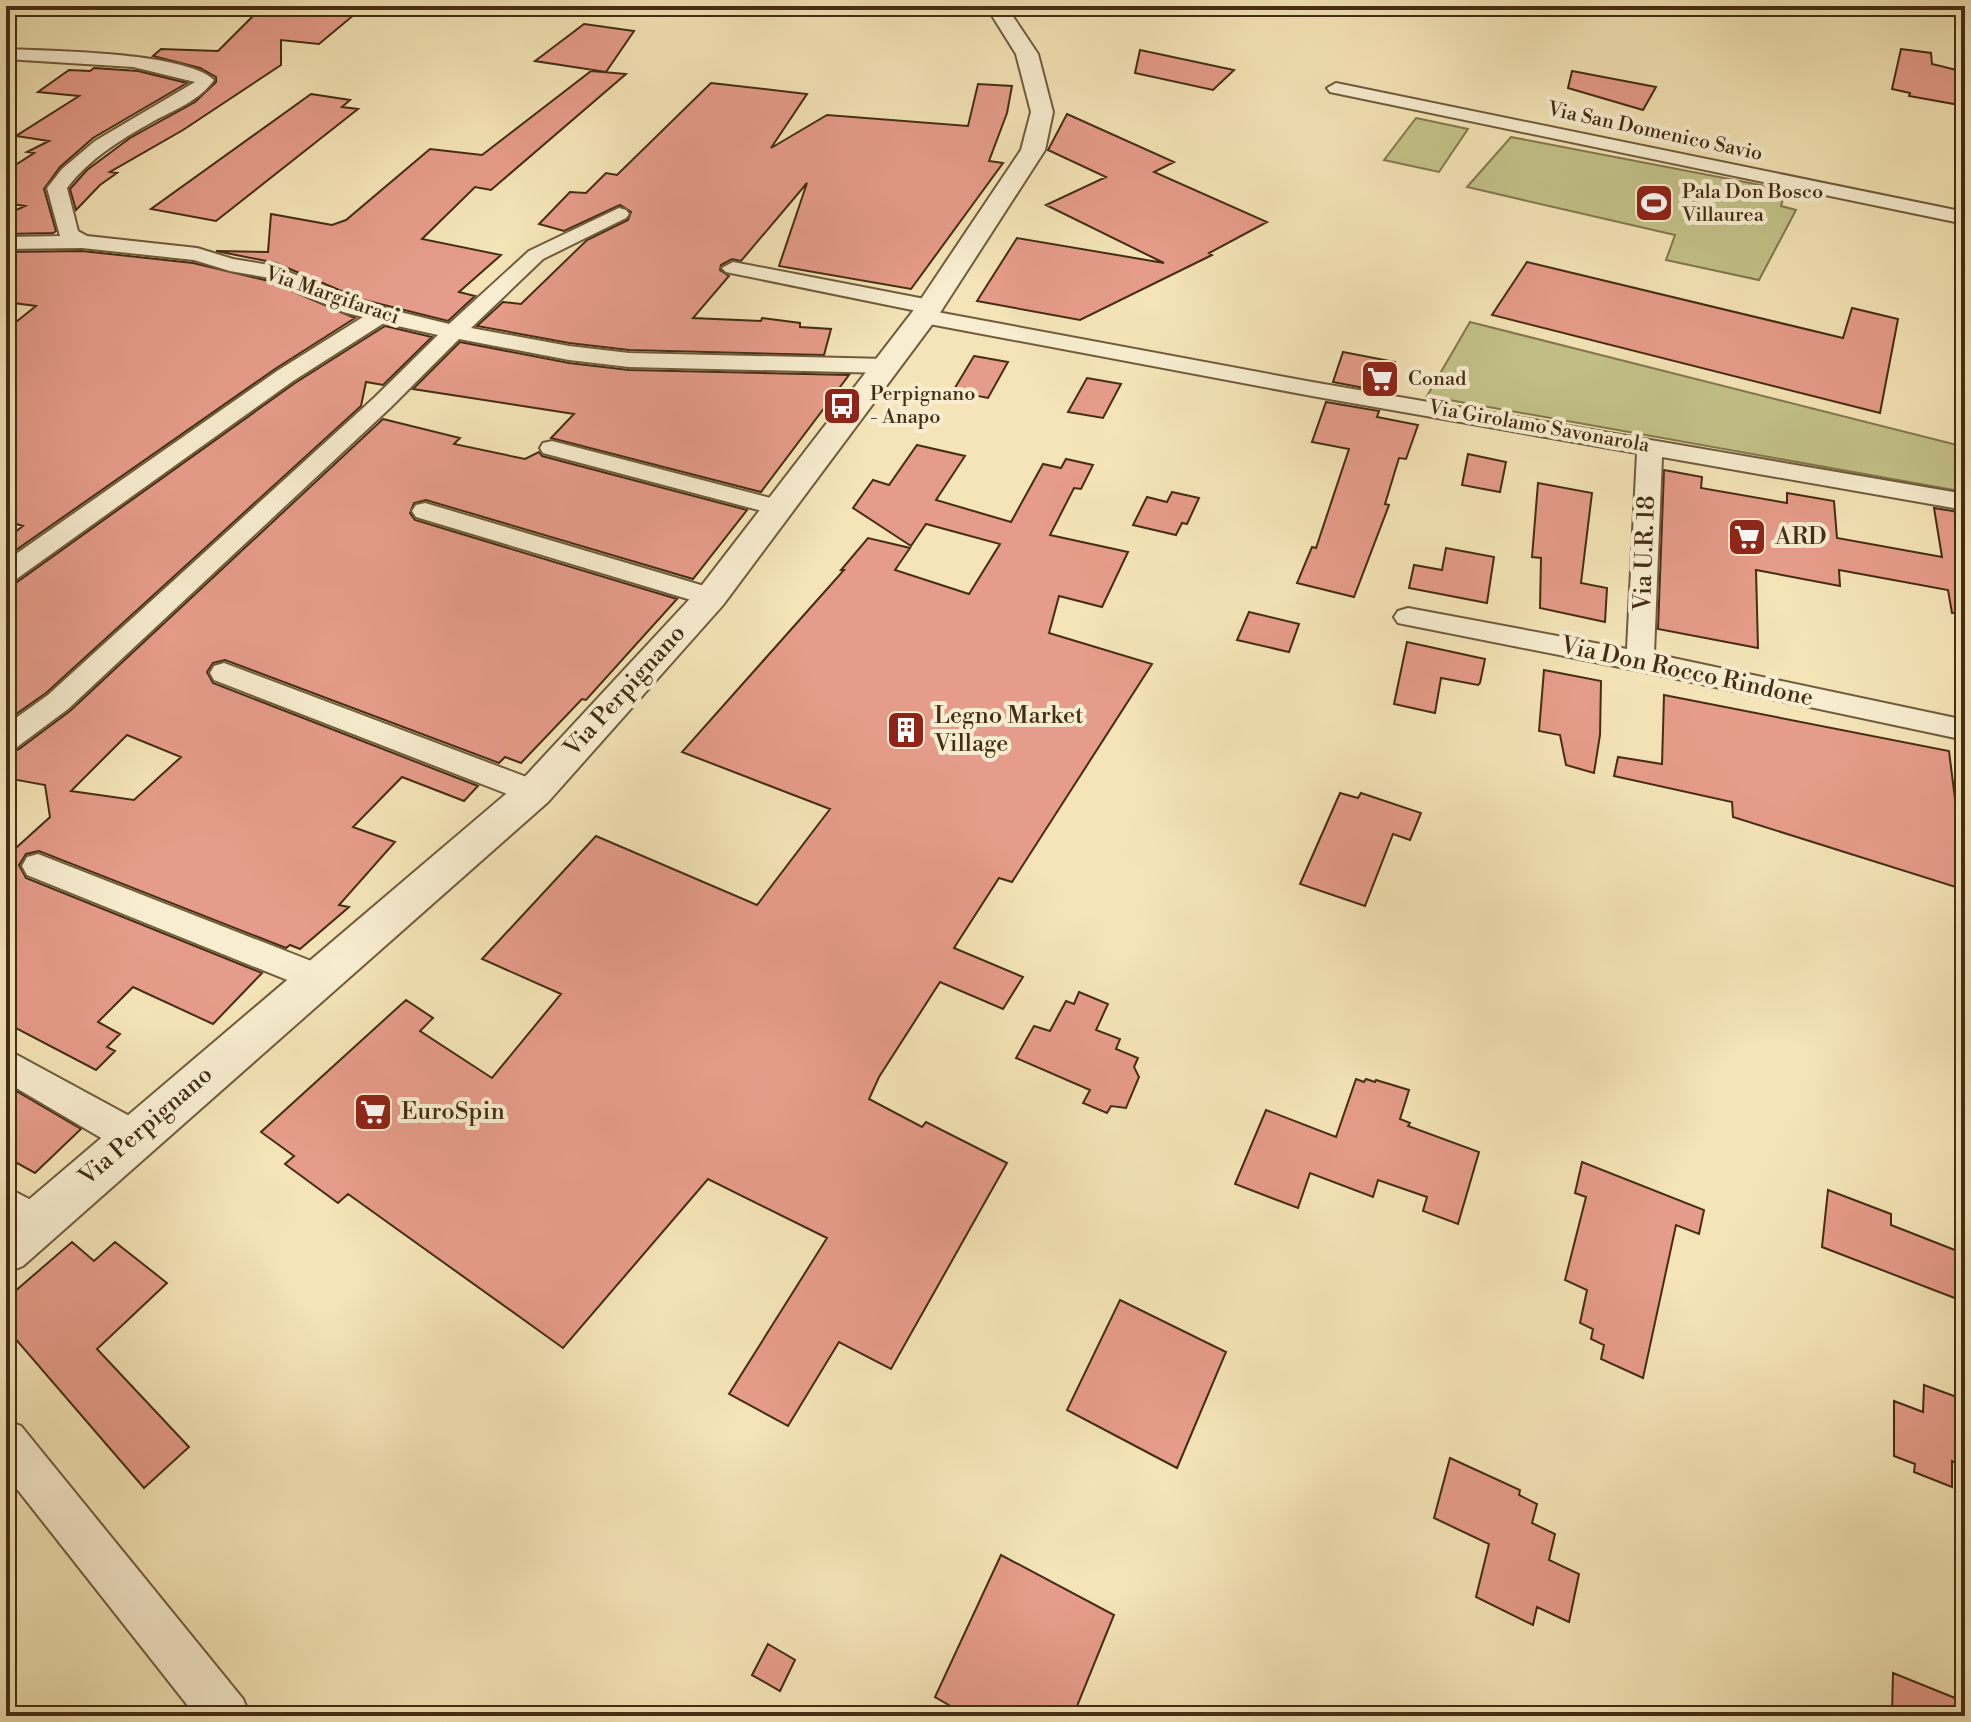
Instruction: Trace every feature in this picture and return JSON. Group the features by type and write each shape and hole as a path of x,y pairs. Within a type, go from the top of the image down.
{"street":[{"name":"Via Perpignano","path":"6,1250 21,1214 133,1137 534,792 711,597 927,311 1033,150 1042,112 1027,54 996,6"},
{"path":"6,54 137,64 188,73 205,80 198,90 118,137 67,172 57,188 69,234 82,242"},
{"name":"Via San Domenico Savio","path":"1336,88 1965,218"},
{"path":"6,740 58,702 382,403 536,255 619,214"},
{"name":"Via Margifaraci","path":"6,243 82,242 197,254 230,265 275,272 351,307 381,315 569,353 629,360 887,366"},
{"name":"Via Girolamo Savonarola","path":"733,268 927,311 1312,389 1650,445 1965,502"},
{"path":"6,574 285,376 381,315"},
{"name":"Via U.R. 18","path":"1640,661 1650,445"},
{"path":"552,448 781,508"},
{"path":"425,511 711,597"},
{"name":"Via Don Rocco Rindone","path":"1408,617 1640,661 1965,730"},
{"path":"224,673 534,792"},
{"path":"38,866 317,978"},
{"path":"6,1064 133,1137"},
{"path":"6,1441 226,1716"}],"shaded area":[{"path":"1416,118 1468,129 1439,172 1384,160"},
{"path":"1511,137 1786,190 1781,206 1796,210 1759,280 1666,260 1675,235 1467,187"},
{"path":"1470,322 1965,447 1965,492 1427,396"}],"building":[{"path":"263,6 310,6 303,12 355,14 319,44 281,40 281,65 183,130 110,172 117,173 100,185 76,210 70,189 87,170 130,138 195,102 216,82 216,77 200,68 153,56 161,49 218,51"},
{"path":"584,24 634,31 606,72 535,61"},
{"path":"1901,49 1931,53 1932,64 1965,72 1965,106 1909,96 1910,93 1892,89"},
{"path":"1140,50 1234,70 1213,90 1135,73"},
{"path":"94,68 138,71 187,83 93,138 60,167 44,189 56,231 6,234 6,215 25,206 6,203 6,171 34,153 27,152 49,141 16,136 79,96 38,92 69,70 90,71"},
{"path":"591,71 626,74 491,190 475,187 422,239 501,255 459,292 475,296 448,321 360,299 276,263 216,251 268,252 271,214 332,225 346,220 430,149 482,155"},
{"path":"1572,71 1656,87 1643,110 1568,88"},
{"path":"711,83 807,94 771,148 827,115 968,126 978,84 1012,86 1007,113 989,161 1003,163 911,289 779,266 807,183 741,261 732,259 721,265 720,270 729,276 693,318 761,321 762,318 800,323 800,327 831,329 824,355 629,350 569,343 477,326 503,302 521,304 587,240 628,220 631,212 620,205 564,231 539,224 570,192 586,193 606,173 617,175"},
{"path":"311,94 350,100 342,107 358,109 216,221 151,209"},
{"path":"1067,114 1174,162 1154,172 1267,222 1209,253 1212,255 1080,320 977,301 1017,238 1164,263 1046,205 1106,177 1048,150"},
{"path":"82,251 193,263 269,281 355,318 275,369 6,557 6,539 23,526 6,521 6,330 36,306 6,302 6,252"},
{"path":"1527,262 1843,338 1852,308 1898,319 1880,413 1492,315"},
{"path":"385,326 432,337 383,385 366,382 361,406 46,693 6,721 6,586 17,582 295,383"},
{"path":"460,342 569,363 629,370 849,375 761,492 551,438 574,414 413,389"},
{"path":"1343,352 1395,362 1385,392 1333,382"},
{"path":"974,356 1008,362 988,398 953,391"},
{"path":"1087,378 1121,384 1103,418 1068,412"},
{"path":"1326,402 1379,411 1377,417 1418,425 1406,459 1399,458 1385,504 1389,505 1354,597 1297,583 1312,547 1316,548 1349,449 1312,442"},
{"path":"383,419 460,438 454,444 525,459 539,452 542,456 747,510 693,579 426,500 414,503 410,513 415,520 677,599 586,700 582,699 521,763 505,757 499,763 225,660 213,663 207,672 213,683 478,786 464,801 402,777 353,827 395,842 339,905 349,907 300,949 290,945 286,948 39,851 26,854 19,865 26,878 262,973 213,1024 133,987 98,1022 120,1034 107,1047 115,1051 96,1070 6,1023 6,857 50,817 45,785 6,778 6,754 19,749 70,711","holes":["127,735 181,757 134,800 71,791"]},
{"path":"917,445 965,456 936,500 1011,522 1043,464 1061,468 1066,459 1093,465 1081,489 1074,488 1050,535 1128,552 1102,607 1059,596 1049,633 1152,664 1012,882 999,878 954,948 1023,977 1003,1009 940,982 879,1077 869,1099 922,1127 926,1122 1007,1163 891,1369 839,1342 788,1426 729,1394 827,1238 708,1179 563,1348 348,1194 338,1203 285,1164 294,1156 261,1132 406,1000 433,1018 420,1031 492,1078 561,994 482,959 596,836 757,905 830,809 682,752 844,570 841,570 868,538 910,548 895,570 969,594 1000,544 926,524 911,546 853,508 873,480 889,485"},
{"path":"1468,454 1506,462 1500,492 1462,485"},
{"name":"ARD","path":"1664,470 1702,477 1701,488 1787,503 1787,493 1834,501 1837,538 1942,557 1934,508 1965,513 1965,612 1952,613 1948,590 1839,570 1840,586 1756,570 1758,648 1658,629"},
{"path":"1538,483 1592,493 1581,583 1607,588 1605,622 1540,608 1541,558 1532,557"},
{"path":"1172,492 1199,498 1187,524 1182,523 1176,535 1133,525 1147,497 1167,502"},
{"path":"1446,548 1494,557 1487,603 1409,588 1414,565 1442,570"},
{"path":"1249,612 1299,624 1289,652 1237,640"},
{"path":"1407,642 1485,659 1480,683 1441,678 1435,713 1394,704"},
{"path":"1544,670 1601,681 1600,735 1594,773 1566,765 1560,735 1539,731"},
{"path":"1664,695 1949,751 1959,831 1965,832 1965,890 1733,817 1732,802 1614,776 1618,757 1662,764"},
{"path":"1340,793 1358,798 1361,793 1421,813 1410,840 1393,834 1365,906 1300,884"},
{"path":"1079,992 1108,1004 1096,1030 1120,1039 1116,1049 1138,1058 1134,1067 1139,1077 1126,1108 1111,1106 1107,1113 1083,1103 1090,1090 1016,1058 1034,1026 1050,1031 1066,1001 1074,1004"},
{"path":"1356,1079 1364,1082 1366,1079 1376,1080 1409,1090 1400,1119 1410,1123 1408,1126 1479,1152 1458,1224 1423,1211 1427,1197 1378,1180 1373,1197 1310,1173 1298,1208 1235,1184 1266,1110 1336,1137"},
{"path":"6,1085 81,1129 35,1173 6,1157"},
{"path":"1582,1162 1704,1210 1699,1234 1676,1225 1643,1378 1601,1359 1604,1345 1591,1339 1593,1329 1580,1323 1587,1290 1565,1280 1586,1197 1575,1193"},
{"path":"1828,1190 1891,1214 1891,1225 1965,1254 1965,1302 1822,1247"},
{"path":"72,1242 94,1261 115,1242 167,1283 97,1349 189,1447 144,1488 6,1328 6,1299"},
{"path":"1120,1300 1226,1352 1177,1468 1067,1410"},
{"path":"1924,1385 1965,1400 1965,1467 1952,1461 1952,1487 1914,1472 1915,1464 1894,1456 1894,1401 1923,1412"},
{"path":"1450,1458 1520,1490 1519,1495 1537,1504 1532,1523 1555,1534 1549,1560 1579,1574 1569,1622 1537,1607 1533,1625 1476,1597 1489,1544 1434,1518"},
{"path":"1001,1555 1114,1615 1073,1716 968,1716 935,1697"},
{"path":"768,1644 795,1660 780,1691 752,1675"},
{"path":"1893,1673 1965,1702 1965,1716 1892,1716"}],"place":[{"name":"Pala Don Bosco Villaurea","path":"1654,203"},
{"name":"Conad","path":"1380,379"},
{"name":"Perpignano - Anapo","path":"842,406"},
{"name":"ARD","path":"1747,537"},
{"name":"Legno Market Village","path":"906,730"},
{"name":"EuroSpin","path":"373,1112"}]}
